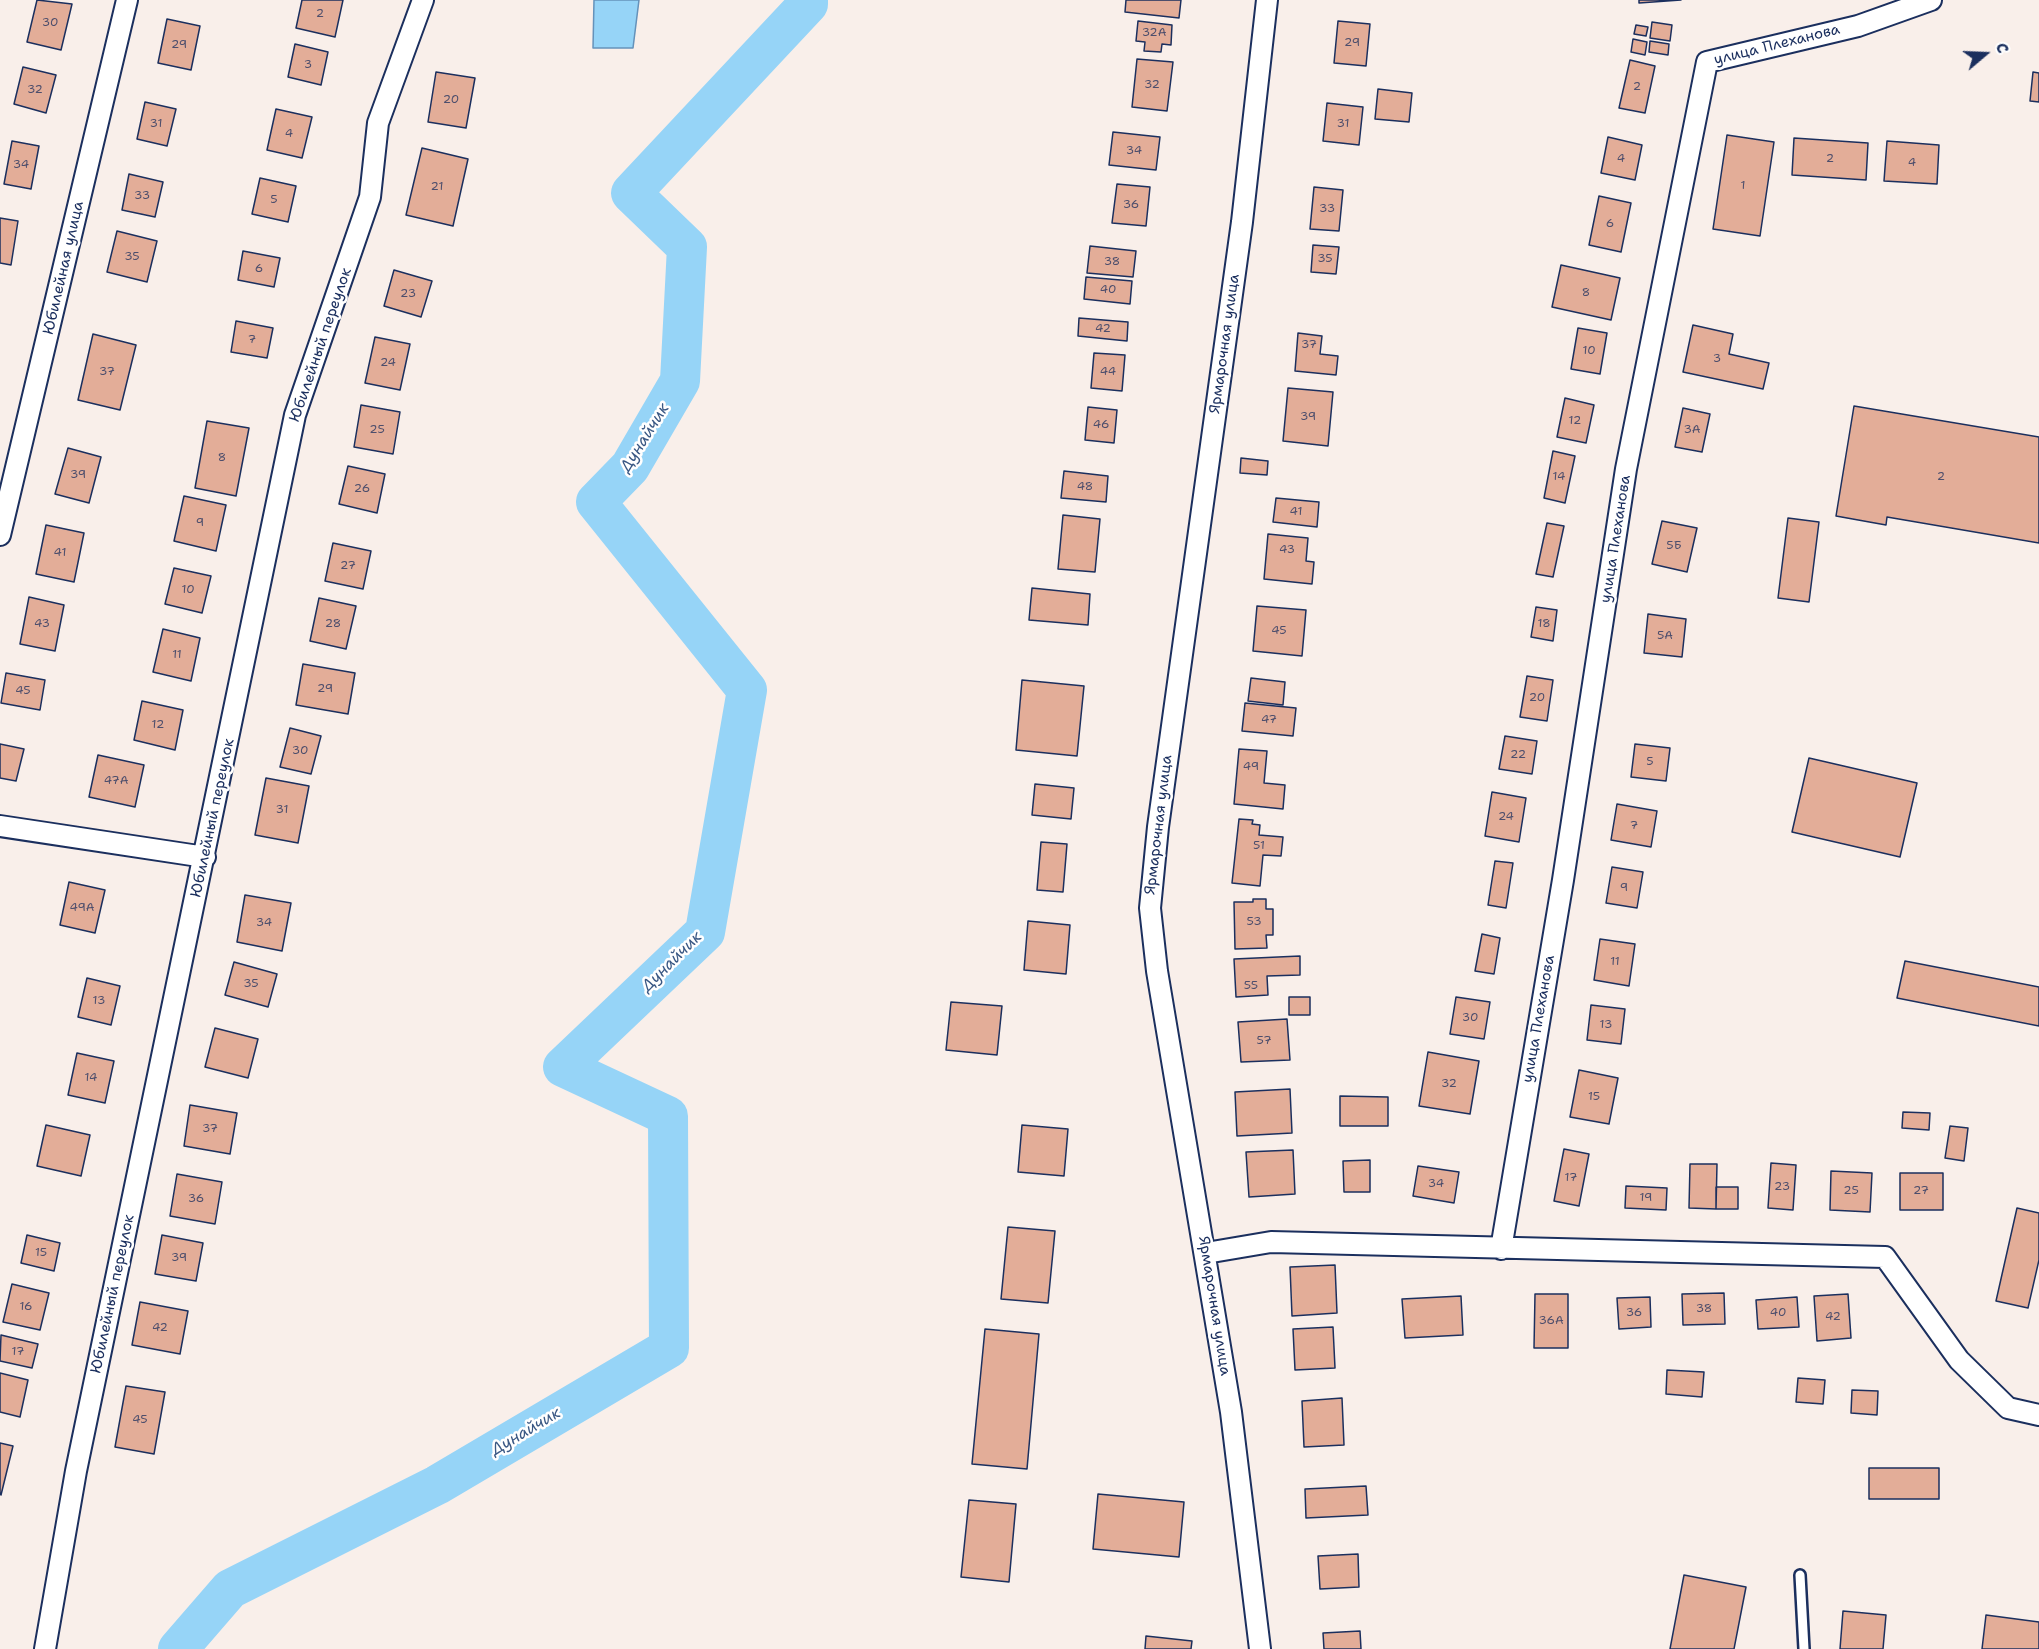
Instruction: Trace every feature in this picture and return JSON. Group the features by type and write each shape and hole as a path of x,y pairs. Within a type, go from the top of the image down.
{"street":[{"name":"Юбилейная улица","path":"0,535 127,0"},
{"name":"Юбилейный переулок","path":"45,1649 76,1471 295,415 370,197 378,123 423,0"},
{"name":"Ярмарочная улица","path":"1260,1649 1231,1412 1157,971 1150,908 1158,827 1242,222 1267,0"},
{"name":"улица Плеханова","path":"1501,1249 1563,880 1626,469 1707,62 1858,26 1931,0"},
{"path":"0,826 205,857"},
{"path":"1206,1253 1271,1242 1885,1257 1959,1360 2007,1408 2039,1415"}],"lane":[{"path":"1800,1575 1804,1649"}],"water":[{"path":"594,0 639,0 633,48 593,48"}],"building":[{"path":"37,0 72,4 61,50 27,42"},
{"path":"302,0 343,0 335,37 296,28"},
{"path":"1126,0 1181,0 1179,18 1125,12"},
{"path":"1639,0 1681,0 1639,3"},
{"path":"167,19 200,26 191,70 158,63"},
{"path":"1138,21 1172,25 1171,45 1162,44 1161,52 1144,51 1145,42 1136,41"},
{"path":"1338,21 1370,24 1366,66 1334,63"},
{"path":"1652,22 1672,25 1670,41 1650,38"},
{"path":"1636,25 1648,27 1646,36 1634,34"},
{"path":"1633,39 1647,42 1645,55 1631,52"},
{"path":"1650,41 1669,44 1668,55 1649,52"},
{"path":"295,44 328,52 321,85 288,77"},
{"path":"1137,59 1173,62 1167,111 1132,107"},
{"path":"1630,60 1655,66 1645,113 1619,108"},
{"path":"23,67 56,75 46,113 14,104"},
{"path":"436,72 475,78 466,128 428,122"},
{"path":"2033,72 2039,73 2039,102 2030,101"},
{"path":"1378,89 1412,93 1409,122 1375,119"},
{"path":"145,102 176,109 167,146 137,139"},
{"path":"1327,103 1363,107 1359,145 1323,141"},
{"path":"276,109 312,117 302,158 267,150"},
{"path":"1113,132 1160,137 1156,170 1109,165"},
{"path":"1727,135 1774,142 1760,236 1713,229"},
{"path":"1608,137 1642,145 1635,180 1601,173"},
{"path":"1794,138 1868,143 1866,180 1792,175"},
{"path":"12,141 39,146 31,189 4,184"},
{"path":"1887,141 1939,145 1937,184 1884,181"},
{"path":"422,148 468,159 453,226 406,215"},
{"path":"129,174 163,182 155,217 122,210"},
{"path":"260,178 296,186 288,222 252,214"},
{"path":"1117,184 1150,187 1146,226 1112,223"},
{"path":"1314,187 1343,190 1339,231 1310,229"},
{"path":"1599,196 1631,203 1621,252 1589,245"},
{"path":"0,218 18,221 11,265 0,263"},
{"path":"117,231 157,241 147,282 107,272"},
{"path":"1313,245 1339,247 1336,274 1311,272"},
{"path":"1090,246 1136,251 1133,277 1087,273"},
{"path":"243,251 280,258 274,287 238,280"},
{"path":"1561,265 1620,278 1611,320 1552,307"},
{"path":"394,270 432,281 421,317 384,306"},
{"path":"1086,277 1132,281 1130,304 1084,299"},
{"path":"1079,318 1128,322 1127,341 1078,336"},
{"path":"236,321 273,328 267,358 231,352"},
{"path":"1693,325 1733,334 1729,354 1769,363 1763,389 1683,372"},
{"path":"1578,328 1607,333 1600,374 1571,369"},
{"path":"1298,333 1322,336 1320,354 1338,356 1336,375 1295,371"},
{"path":"93,334 136,345 120,410 78,400"},
{"path":"375,337 410,344 400,390 365,383"},
{"path":"1094,353 1125,355 1122,391 1091,388"},
{"path":"1288,388 1333,392 1328,446 1283,441"},
{"path":"1565,398 1594,405 1586,443 1557,437"},
{"path":"361,405 400,412 393,454 354,447"},
{"path":"1854,406 2039,437 2039,543 1887,517 1886,525 1836,516"},
{"path":"1088,407 1117,410 1114,443 1085,440"},
{"path":"1683,408 1710,414 1702,452 1675,447"},
{"path":"207,421 249,428 236,496 195,488"},
{"path":"68,448 101,457 89,503 55,494"},
{"path":"1553,451 1575,456 1565,503 1544,498"},
{"path":"1241,458 1268,461 1267,475 1240,473"},
{"path":"348,466 385,474 377,513 339,504"},
{"path":"1064,471 1108,476 1106,502 1061,498"},
{"path":"184,496 226,505 216,551 174,541"},
{"path":"1276,498 1319,502 1317,527 1273,522"},
{"path":"1063,515 1100,519 1095,572 1058,569"},
{"path":"1788,518 1819,522 1809,602 1778,598"},
{"path":"1662,521 1697,528 1687,572 1652,564"},
{"path":"1547,523 1564,526 1553,577 1536,574"},
{"path":"46,525 84,533 74,582 36,574"},
{"path":"1268,534 1308,538 1306,561 1314,562 1312,584 1264,579"},
{"path":"333,543 371,551 363,589 325,581"},
{"path":"174,568 211,576 202,613 165,604"},
{"path":"1032,588 1090,594 1088,625 1029,620"},
{"path":"29,597 64,605 55,651 20,644"},
{"path":"319,598 356,606 346,649 310,641"},
{"path":"1257,606 1306,610 1302,656 1253,651"},
{"path":"1536,607 1557,610 1553,641 1531,637"},
{"path":"1648,614 1686,619 1682,657 1644,653"},
{"path":"163,629 200,638 191,681 153,672"},
{"path":"303,664 355,673 348,714 296,705"},
{"path":"6,673 45,680 40,710 1,703"},
{"path":"1527,676 1553,680 1547,721 1520,717"},
{"path":"1251,678 1285,682 1283,705 1248,701"},
{"path":"1022,680 1084,686 1077,756 1016,750"},
{"path":"142,701 183,710 175,750 134,740"},
{"path":"1245,703 1296,708 1293,736 1242,731"},
{"path":"290,728 321,736 311,774 280,767"},
{"path":"1505,736 1537,741 1532,774 1499,769"},
{"path":"0,744 24,749 16,781 0,778"},
{"path":"1635,744 1670,748 1666,781 1631,777"},
{"path":"1239,749 1267,751 1264,783 1285,785 1283,809 1234,804"},
{"path":"98,755 144,765 135,807 89,797"},
{"path":"1809,758 1917,783 1900,857 1792,832"},
{"path":"266,778 309,786 298,843 255,835"},
{"path":"1035,784 1074,788 1071,819 1032,815"},
{"path":"1492,792 1526,798 1519,842 1485,836"},
{"path":"1617,804 1657,811 1651,847 1611,840"},
{"path":"1239,819 1253,820 1252,824 1260,825 1259,835 1283,837 1281,856 1263,855 1260,886 1232,883"},
{"path":"1041,842 1067,844 1063,892 1037,890"},
{"path":"1495,861 1513,863 1506,908 1488,905"},
{"path":"1612,867 1643,872 1637,908 1606,903"},
{"path":"69,882 105,890 95,933 60,925"},
{"path":"245,895 291,903 282,951 237,942"},
{"path":"1253,899 1266,899 1266,909 1273,909 1273,935 1266,935 1267,948 1235,949 1234,902 1253,902"},
{"path":"1028,921 1070,925 1066,974 1024,970"},
{"path":"1482,934 1500,938 1494,974 1475,971"},
{"path":"1600,939 1635,944 1629,986 1594,980"},
{"path":"1300,956 1300,975 1267,976 1268,995 1236,997 1234,959"},
{"path":"1905,961 2039,987 2039,1026 1897,998"},
{"path":"234,962 277,974 268,1007 225,995"},
{"path":"87,978 120,986 111,1025 78,1017"},
{"path":"1289,997 1310,997 1310,1015 1289,1015"},
{"path":"1456,997 1490,1002 1484,1039 1450,1034"},
{"path":"951,1002 1002,1006 997,1055 946,1050"},
{"path":"1591,1005 1625,1009 1621,1044 1587,1040"},
{"path":"1287,1019 1290,1060 1241,1062 1238,1022"},
{"path":"215,1028 258,1039 248,1078 205,1067"},
{"path":"1428,1052 1479,1061 1470,1114 1419,1106"},
{"path":"77,1053 114,1061 105,1103 68,1095"},
{"path":"1579,1070 1618,1078 1609,1124 1570,1117"},
{"path":"1290,1089 1292,1133 1237,1136 1235,1092"},
{"path":"1340,1096 1388,1097 1388,1126 1340,1126"},
{"path":"190,1105 237,1113 230,1154 184,1146"},
{"path":"1903,1112 1930,1113 1929,1130 1902,1128"},
{"path":"46,1125 90,1135 81,1176 37,1166"},
{"path":"1022,1125 1068,1129 1064,1176 1018,1172"},
{"path":"1950,1126 1968,1128 1964,1161 1945,1158"},
{"path":"1564,1149 1589,1154 1579,1206 1554,1201"},
{"path":"1293,1150 1295,1194 1249,1197 1246,1152"},
{"path":"1370,1160 1370,1192 1344,1192 1343,1161"},
{"path":"1771,1163 1796,1165 1793,1210 1768,1208"},
{"path":"1690,1164 1717,1164 1716,1209 1689,1208"},
{"path":"1418,1166 1459,1172 1454,1203 1413,1196"},
{"path":"1831,1171 1872,1173 1870,1212 1830,1210"},
{"path":"1900,1173 1943,1173 1943,1210 1900,1210"},
{"path":"177,1174 222,1182 215,1224 170,1216"},
{"path":"1626,1186 1667,1188 1666,1210 1625,1208"},
{"path":"1716,1187 1738,1187 1738,1209 1716,1209"},
{"path":"2017,1208 2039,1213 2039,1260 2028,1308 1996,1301"},
{"path":"1008,1227 1055,1231 1048,1303 1001,1299"},
{"path":"27,1235 60,1243 54,1271 21,1263"},
{"path":"162,1235 203,1243 196,1281 155,1274"},
{"path":"1335,1265 1337,1313 1292,1316 1290,1267"},
{"path":"12,1284 49,1293 40,1330 3,1322"},
{"path":"1724,1293 1725,1324 1683,1325 1682,1294"},
{"path":"1535,1294 1568,1294 1568,1348 1534,1348"},
{"path":"1848,1294 1851,1338 1817,1341 1814,1296"},
{"path":"1461,1296 1463,1335 1405,1338 1402,1299"},
{"path":"1650,1297 1651,1327 1619,1329 1617,1298"},
{"path":"1797,1297 1799,1327 1758,1329 1756,1300"},
{"path":"140,1302 188,1311 180,1354 132,1345"},
{"path":"1333,1327 1335,1368 1295,1370 1293,1329"},
{"path":"985,1329 1039,1334 1027,1469 972,1464"},
{"path":"1,1335 38,1344 32,1368 0,1361"},
{"path":"1667,1370 1704,1372 1702,1397 1666,1394"},
{"path":"0,1373 28,1380 20,1417 0,1412"},
{"path":"1798,1378 1825,1380 1823,1404 1796,1402"},
{"path":"126,1386 165,1392 154,1454 115,1447"},
{"path":"1852,1390 1878,1391 1877,1415 1851,1413"},
{"path":"1342,1398 1344,1445 1304,1447 1302,1401"},
{"path":"0,1443 13,1446 1,1495 0,1494"},
{"path":"1869,1468 1939,1468 1939,1499 1869,1499"},
{"path":"1366,1486 1368,1515 1306,1518 1305,1489"},
{"path":"1098,1494 1184,1502 1179,1557 1093,1549"},
{"path":"969,1500 1016,1504 1009,1582 961,1577"},
{"path":"1358,1554 1359,1587 1320,1589 1318,1556"},
{"path":"1684,1575 1746,1587 1734,1649 1670,1649"},
{"path":"1843,1611 1886,1615 1883,1649 1840,1649"},
{"path":"1986,1615 2039,1622 2039,1649 1982,1649"},
{"path":"1360,1631 1361,1649 1324,1649 1323,1633"},
{"path":"1146,1636 1192,1641 1191,1649 1145,1649"}],"waterway":[{"name":"Дунайчик","path":"178,1649 230,1589 437,1485 669,1348 668,1116 563,1067 705,932 747,690 596,502 630,467 680,381 687,247 631,193 808,4 808,0"}]}
